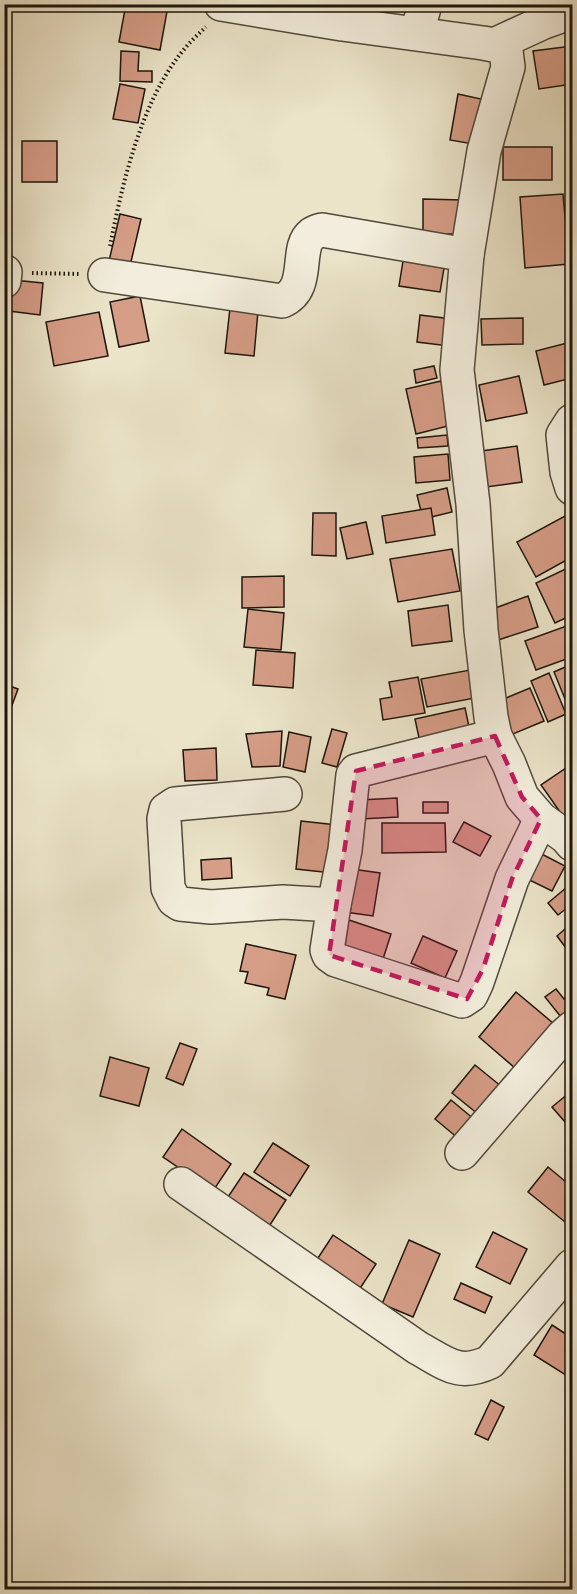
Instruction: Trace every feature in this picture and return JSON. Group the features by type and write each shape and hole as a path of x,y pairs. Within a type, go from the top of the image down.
{"street":[{"path":"235,6 342,24 421,19 506,51 508,68 484,151 467,255 457,370 473,504 481,630 495,736 522,797 541,819 573,844"},
{"path":"494,45 544,22 573,12"},
{"path":"105,275 282,302 290,298 297,288 306,244 312,234 321,230 467,255"},
{"path":"4,281 5,272"},
{"path":"573,422 563,435 567,472 573,488"},
{"path":"495,736 356,771 353,775 345,850 327,950 333,958 462,1001 467,999 475,989 480,976 512,879 541,819"},
{"path":"285,794 175,804 166,810 164,819 168,888 174,900 180,904 201,906 283,902 334,905"},
{"path":"462,1153 563,1036 573,1028"},
{"path":"181,1184 418,1348 457,1369 474,1370 490,1362 573,1266"}],"path":[{"path":"5,272 105,275 126,172 152,101 178,56 207,26 235,6"}],"highlighted area":[{"path":"495,736 522,797 541,819 512,879 483,969 467,999 329,955 356,771"}],"building":[{"path":"126,4 168,6 160,50 119,42"},
{"path":"572,46 572,84 539,89 533,51"},
{"path":"121,51 139,52 138,71 152,71 152,82 120,81"},
{"path":"120,84 145,89 138,123 113,119"},
{"path":"458,94 481,99 473,144 450,140"},
{"path":"22,141 57,141 57,182 22,182"},
{"path":"503,147 552,147 552,180 503,180"},
{"path":"563,194 569,264 525,268 520,197"},
{"path":"423,199 462,200 462,234 423,234"},
{"path":"120,214 141,219 130,266 109,261"},
{"path":"403,261 444,268 440,292 399,286"},
{"path":"13,280 43,283 40,315 9,311"},
{"path":"140,296 149,341 119,347 110,302"},
{"path":"230,308 258,311 254,356 225,353"},
{"path":"99,312 108,356 54,366 46,322"},
{"path":"420,315 452,319 449,346 417,342"},
{"path":"523,318 523,344 482,345 481,319"},
{"path":"571,342 572,378 544,385 536,351"},
{"path":"434,366 437,378 416,383 414,370"},
{"path":"519,376 527,413 486,421 479,385"},
{"path":"441,381 452,425 416,434 406,389"},
{"path":"447,435 448,446 418,448 417,438"},
{"path":"517,446 522,482 479,488 474,452"},
{"path":"448,454 450,480 416,483 414,457"},
{"path":"447,488 452,512 423,519 417,495"},
{"path":"431,508 435,535 386,543 382,516"},
{"path":"313,513 336,513 336,556 312,555"},
{"path":"565,516 572,530 572,557 536,577 517,542"},
{"path":"366,522 373,554 347,559 340,528"},
{"path":"452,549 460,591 398,602 390,559"},
{"path":"572,566 572,615 555,623 536,583"},
{"path":"284,576 284,607 242,608 242,577"},
{"path":"528,596 538,627 498,640 487,611"},
{"path":"448,605 452,641 412,646 408,611"},
{"path":"248,609 284,613 281,650 244,647"},
{"path":"572,624 572,657 536,670 525,641"},
{"path":"256,650 295,653 293,688 253,685"},
{"path":"572,664 572,716 554,672"},
{"path":"470,670 475,698 427,707 421,679"},
{"path":"549,673 566,714 548,722 531,681"},
{"path":"418,677 425,713 383,720 380,699 392,697 389,682"},
{"path":"4,684 18,689 4,727"},
{"path":"530,688 544,721 508,736 494,703"},
{"path":"465,708 471,736 421,747 415,719"},
{"path":"332,729 347,733 337,767 322,763"},
{"path":"282,731 280,766 252,767 246,734"},
{"path":"289,732 311,737 305,772 283,767"},
{"path":"216,748 217,780 185,781 183,750"},
{"path":"572,764 572,814 565,819 541,785"},
{"path":"397,798 398,817 361,819 360,800"},
{"path":"423,802 448,802 448,813 423,813"},
{"path":"301,821 337,825 332,873 296,869"},
{"path":"464,822 491,836 480,856 453,842"},
{"path":"382,823 445,823 446,852 382,853"},
{"path":"532,849 565,866 552,891 519,875"},
{"path":"231,858 232,878 202,880 201,860"},
{"path":"352,869 380,873 373,916 345,912"},
{"path":"567,887 572,894 572,904 558,915 548,903"},
{"path":"346,919 391,934 383,959 338,944"},
{"path":"572,923 572,956 557,936"},
{"path":"423,936 457,951 445,978 411,963"},
{"path":"246,944 296,955 285,999 267,995 269,988 245,983 248,972 240,971"},
{"path":"556,989 564,999 572,994 572,1024 569,1027 545,997"},
{"path":"516,992 553,1023 516,1069 479,1037"},
{"path":"180,1043 197,1049 183,1085 166,1078"},
{"path":"110,1057 149,1068 139,1106 100,1096"},
{"path":"475,1065 507,1091 484,1119 452,1093"},
{"path":"569,1093 572,1097 572,1130 552,1107"},
{"path":"451,1100 481,1125 465,1144 435,1119"},
{"path":"182,1129 231,1164 213,1191 163,1157"},
{"path":"273,1143 309,1166 290,1196 254,1172"},
{"path":"548,1167 572,1187 572,1223 570,1226 528,1192"},
{"path":"244,1173 286,1200 270,1225 228,1197"},
{"path":"493,1232 527,1249 510,1284 476,1267"},
{"path":"333,1235 376,1264 359,1290 316,1261"},
{"path":"409,1240 440,1254 413,1317 382,1304"},
{"path":"461,1283 492,1297 485,1313 454,1299"},
{"path":"552,1325 572,1338 572,1379 534,1355"},
{"path":"491,1400 504,1407 488,1440 475,1434"}]}
